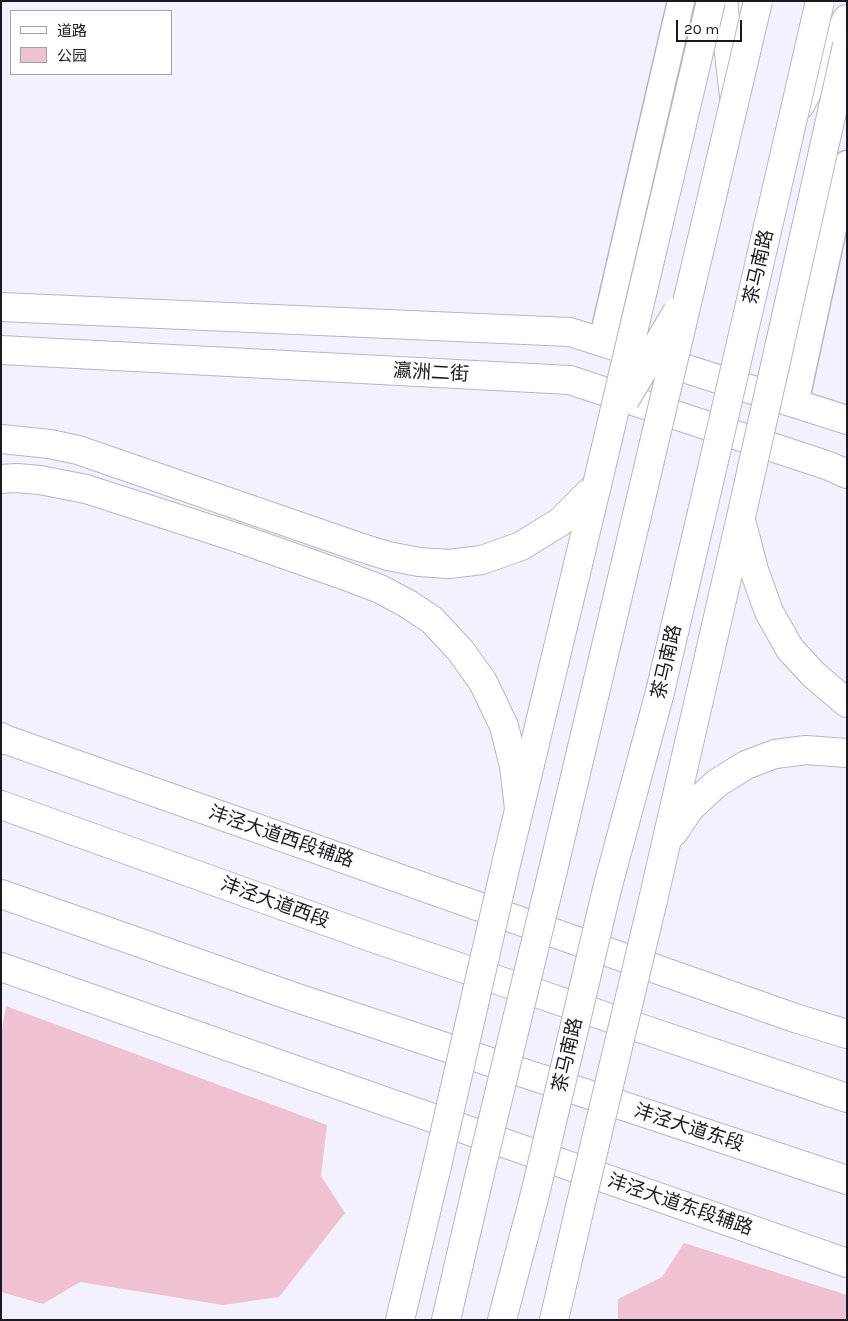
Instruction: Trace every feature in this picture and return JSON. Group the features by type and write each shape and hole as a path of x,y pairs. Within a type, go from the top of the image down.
{"main road":[{"path":"398,1320 438,1166 507,860 711,1"},
{"path":"723,1 735,102"},
{"path":"446,1320 758,1"},
{"name":"茶马南路","path":"502,1320 535,1194 607,889 660,692 820,1"},
{"path":"794,115 847,19"},
{"path":"554,1320 666,846 847,45"},
{"path":"611,422 690,289"},
{"path":"751,299 756,449"},
{"path":"1,307 570,332 847,420"},
{"name":"瀛洲二街","path":"1,350 570,380 829,466 847,474"},
{"path":"1,439 50,444 78,450 356,546 388,556 420,562 449,564 482,560 521,546 560,522 596,485"},
{"path":"1,479 40,480 86,489 235,537 337,573 380,589 408,604 432,620 460,650 483,682 504,726 514,766 519,809"},
{"path":"741,517 749,553 769,612 790,649 814,675 847,703"},
{"name":"沣泾大道西段辅路","path":"3,739 795,1018 847,1034"},
{"path":"666,846 690,808 717,783 746,764 775,754 806,750 847,753"},
{"name":"沣泾大道西段","path":"1,805 373,938 847,1098"},
{"name":"沣泾大道东段","path":"1,894 294,997 847,1180"},
{"name":"沣泾大道东段辅路","path":"1,967 847,1262"}],"street":[{"path":"602,342 681,1"},
{"path":"795,404 847,164"}],"green space":[{"path":"6,1006 327,1125 321,1176 345,1213 279,1297 223,1305 80,1282 43,1304 1,1292 1,1036"},
{"path":"684,1243 847,1295 847,1320 618,1320 618,1299 662,1277"}]}
